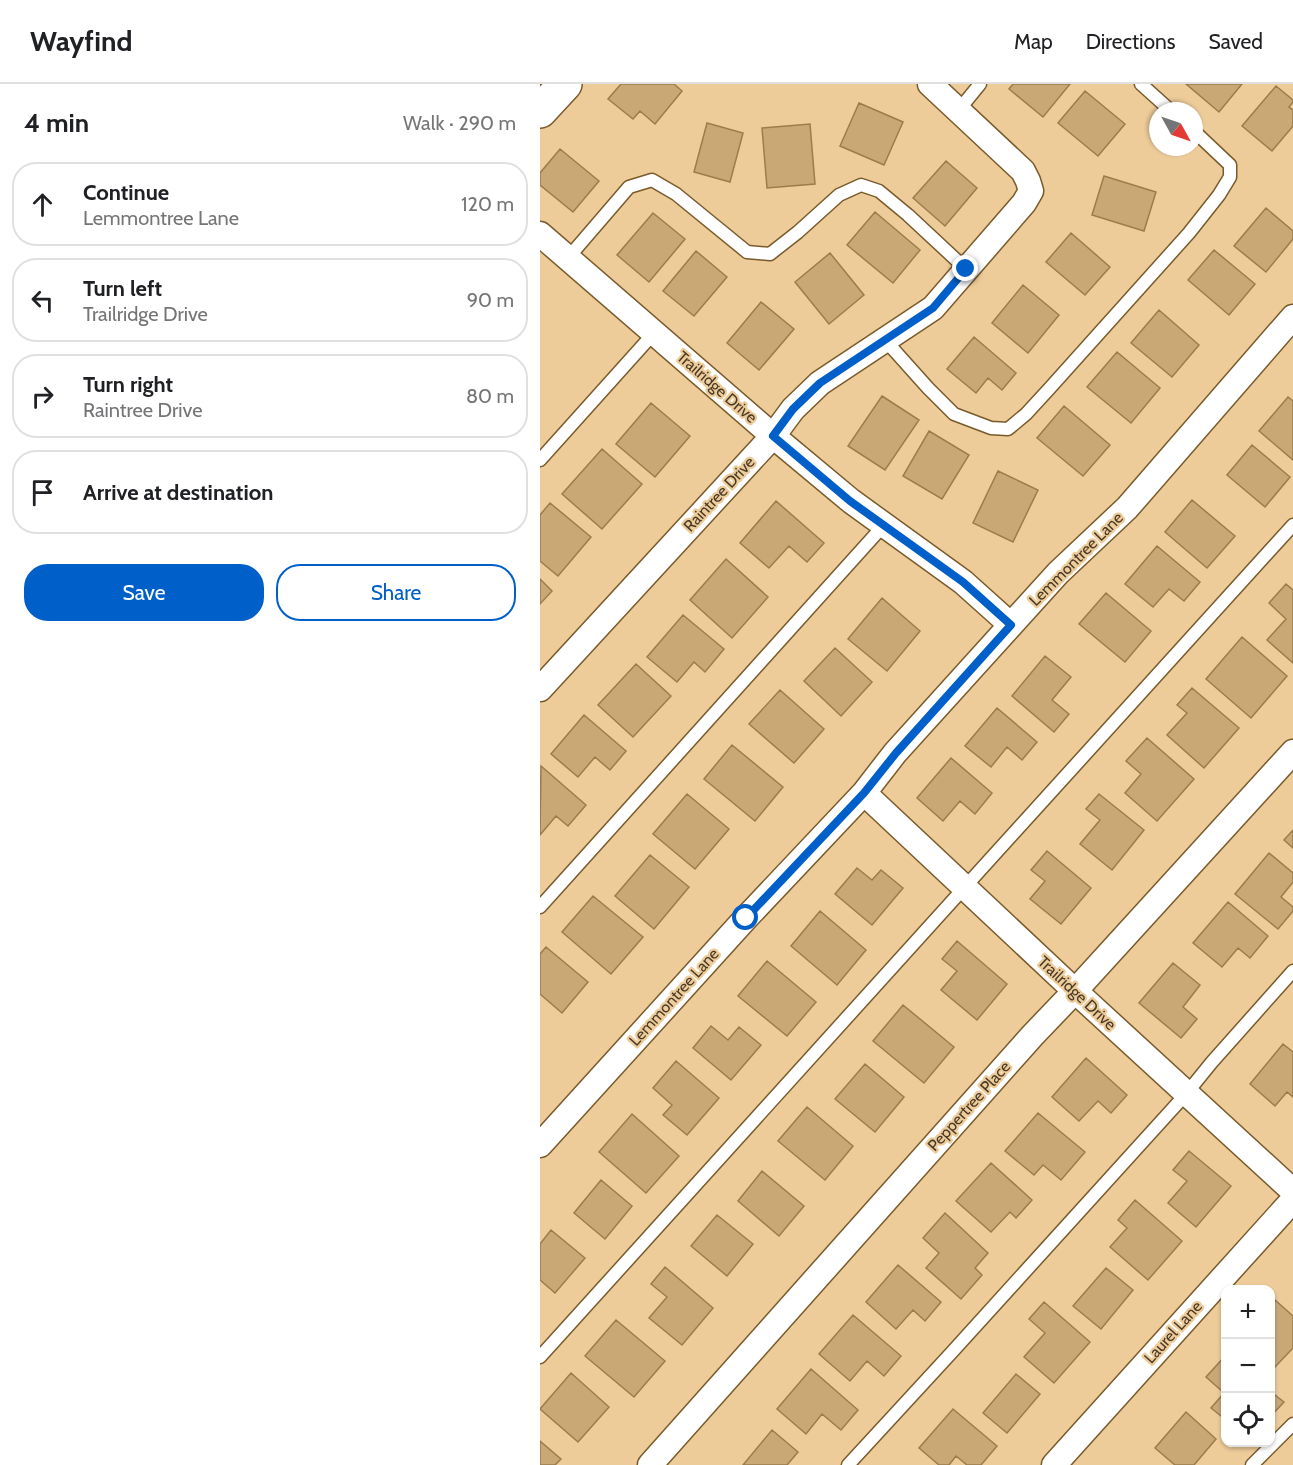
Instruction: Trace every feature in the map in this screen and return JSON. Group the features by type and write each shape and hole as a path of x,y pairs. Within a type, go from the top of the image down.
{"main road":[{"path":"540,111 565,84"}],"street":[{"name":"Raintree Drive","path":"540,689 773,436 793,409 820,383 933,308 1024,203 1031,191 1023,171 930,84"},
{"name":"Trailridge Drive","path":"540,234 850,501 963,582 1011,625"},
{"name":"Lemmontree Lane","path":"540,1144 746,918 864,793 896,753 1058,573 1127,508 1293,316"},
{"name":"Peppertree Place","path":"650,1465 1032,1036 1075,992 1293,752"},
{"name":"Trailridge Drive","path":"864,793 1075,992 1293,1191"},
{"name":"Laurel Lane","path":"1054,1465 1293,1200"}],"lane":[{"path":"958,111 980,84"},
{"path":"1141,84 1161,102"},
{"path":"885,340 954,414 991,428 1008,429 1026,414 1167,259 1219,195 1230,177 1230,165 1203,140"},
{"path":"568,258 629,187 652,180 676,194 747,252 770,254 840,195 861,185 879,191 966,269"},
{"path":"540,460 654,333"},
{"path":"540,907 884,525"},
{"path":"540,1357 1293,525"},
{"path":"848,1465 1186,1094 1293,971"},
{"path":"1252,1465 1293,1424"}],"building":[{"path":"621,84 674,84 682,91 655,124 640,111 633,119 608,99"},
{"path":"1013,84 1070,84 1043,117 1009,89"},
{"path":"1186,84 1242,84 1219,112"},
{"path":"1276,86 1293,100 1289,107 1293,110 1293,126 1272,151 1242,126"},
{"path":"1085,91 1125,124 1098,156 1058,123"},
{"path":"859,103 903,122 884,165 840,146"},
{"path":"707,123 743,133 730,182 694,172"},
{"path":"810,124 815,184 767,188 762,128"},
{"path":"560,149 599,181 573,212 540,185 540,173"},
{"path":"946,161 977,188 945,226 913,198"},
{"path":"1104,176 1156,192 1144,231 1092,215"},
{"path":"1266,208 1293,231 1293,239 1266,272 1234,246"},
{"path":"875,212 920,250 893,283 847,245"},
{"path":"653,213 685,239 649,282 617,255"},
{"path":"1071,233 1110,267 1085,295 1046,262"},
{"path":"1214,250 1255,284 1229,315 1188,280"},
{"path":"696,251 727,277 694,316 663,291"},
{"path":"830,253 864,295 829,324 795,282"},
{"path":"1023,285 1059,315 1028,353 992,323"},
{"path":"761,302 794,329 759,370 727,343"},
{"path":"1159,310 1199,345 1172,377 1131,343"},
{"path":"974,337 1016,373 1002,390 988,378 976,393 947,369"},
{"path":"1117,352 1160,388 1131,423 1087,387"},
{"path":"882,396 919,420 885,470 848,446"},
{"path":"1288,397 1293,401 1293,460 1259,431"},
{"path":"651,403 690,436 655,477 616,444"},
{"path":"1064,406 1110,445 1083,476 1037,438"},
{"path":"929,431 969,455 942,499 903,476"},
{"path":"1252,445 1290,477 1265,507 1227,475"},
{"path":"602,449 642,484 602,529 562,494"},
{"path":"998,471 1038,490 1013,542 973,523"},
{"path":"1192,500 1235,536 1207,568 1165,532"},
{"path":"776,501 824,543 807,562 789,546 769,568 740,543"},
{"path":"550,503 591,537 558,576 540,561 540,515"},
{"path":"1157,546 1200,582 1184,601 1169,589 1153,607 1125,584"},
{"path":"726,559 768,597 732,638 690,600"},
{"path":"540,579 552,591 540,604"},
{"path":"1286,584 1293,590 1293,663 1267,640 1286,619 1269,603"},
{"path":"1106,593 1151,631 1125,662 1079,624"},
{"path":"882,598 920,631 887,671 848,639"},
{"path":"683,615 724,649 705,672 694,662 677,682 647,657"},
{"path":"1242,637 1287,676 1251,718 1206,679"},
{"path":"835,648 872,682 841,716 804,681"},
{"path":"1045,656 1071,677 1052,700 1069,714 1054,732 1012,696"},
{"path":"636,664 671,696 633,737 598,705"},
{"path":"1192,688 1239,728 1204,768 1167,735 1187,713 1177,705"},
{"path":"780,690 824,729 794,763 749,724"},
{"path":"997,708 1037,742 1022,760 1007,747 991,767 965,746"},
{"path":"584,715 626,751 610,770 595,757 578,777 551,754"},
{"path":"1147,738 1194,779 1157,821 1125,793 1141,774 1126,761"},
{"path":"732,745 783,787 755,821 704,779"},
{"path":"951,758 992,793 975,814 960,801 943,821 917,798"},
{"path":"541,766 586,805 568,826 556,816 540,835"},
{"path":"687,794 729,829 695,869 653,834"},
{"path":"1099,794 1144,830 1112,870 1080,844 1100,820 1086,809"},
{"path":"1293,830 1293,848 1284,840"},
{"path":"1047,851 1091,888 1061,924 1030,899 1045,881 1031,870"},
{"path":"1269,853 1293,873 1293,882 1281,897 1293,907 1293,911 1278,929 1235,894"},
{"path":"650,855 689,887 654,929 615,896"},
{"path":"857,868 872,880 881,870 903,888 872,925 835,894"},
{"path":"593,896 643,937 611,974 562,932"},
{"path":"1228,902 1268,936 1250,958 1238,948 1222,967 1193,943"},
{"path":"820,911 866,950 837,985 791,946"},
{"path":"957,941 1007,984 977,1020 941,990 957,971 942,959"},
{"path":"546,947 588,982 562,1013 540,994 540,954"},
{"path":"767,961 816,1002 787,1036 738,996"},
{"path":"1173,963 1200,985 1183,1007 1197,1019 1181,1038 1139,1003"},
{"path":"903,1005 954,1047 924,1083 873,1041"},
{"path":"711,1026 728,1040 739,1027 761,1045 731,1080 693,1048"},
{"path":"1283,1044 1293,1052 1293,1097 1287,1092 1275,1106 1250,1084"},
{"path":"1086,1058 1127,1095 1111,1113 1098,1101 1079,1121 1052,1097"},
{"path":"676,1061 719,1098 687,1135 663,1115 672,1105 653,1088"},
{"path":"865,1064 904,1097 875,1132 835,1099"},
{"path":"807,1107 853,1146 825,1180 778,1141"},
{"path":"1038,1113 1085,1152 1061,1180 1043,1165 1034,1175 1005,1151"},
{"path":"632,1114 679,1156 646,1193 599,1152"},
{"path":"1189,1151 1231,1186 1196,1227 1168,1203 1187,1181 1173,1170"},
{"path":"991,1163 1032,1200 1016,1218 1010,1212 991,1232 956,1201"},
{"path":"762,1171 804,1206 779,1236 738,1201"},
{"path":"601,1180 632,1206 605,1239 574,1213"},
{"path":"1135,1200 1182,1241 1148,1280 1110,1247 1127,1228 1118,1220"},
{"path":"945,1213 988,1253 975,1268 982,1275 961,1299 926,1268 939,1253 923,1238"},
{"path":"717,1215 753,1244 727,1276 691,1246"},
{"path":"551,1230 585,1258 555,1293 540,1280 540,1244"},
{"path":"898,1265 941,1302 925,1321 913,1310 896,1329 866,1302"},
{"path":"665,1267 713,1308 682,1345 649,1318 667,1297 651,1284"},
{"path":"1106,1268 1133,1290 1101,1329 1073,1306"},
{"path":"1275,1300 1293,1316 1293,1348 1275,1367"},
{"path":"1044,1302 1090,1342 1054,1383 1024,1357 1045,1333 1029,1319"},
{"path":"853,1315 901,1356 884,1376 867,1361 850,1381 819,1354"},
{"path":"616,1320 665,1361 634,1397 585,1356"},
{"path":"1221,1360 1221,1390 1206,1377"},
{"path":"811,1369 858,1410 841,1430 822,1414 806,1434 777,1409"},
{"path":"571,1373 609,1407 578,1442 540,1409"},
{"path":"1016,1374 1040,1394 1007,1433 983,1413"},
{"path":"1275,1395 1284,1402 1275,1412"},
{"path":"1221,1396 1221,1416 1211,1408"},
{"path":"953,1409 997,1446 981,1465 967,1465 956,1456 949,1465 939,1465 919,1448"},
{"path":"1186,1412 1216,1439 1194,1465 1175,1465 1155,1448"},
{"path":"772,1430 798,1452 787,1465 743,1465"},
{"path":"540,1441 561,1459 555,1465 540,1465"}],"route":[{"path":"746,918 864,793 896,753 1011,625 963,582 850,501 773,436 793,409 820,383 933,308 966,269"}]}
